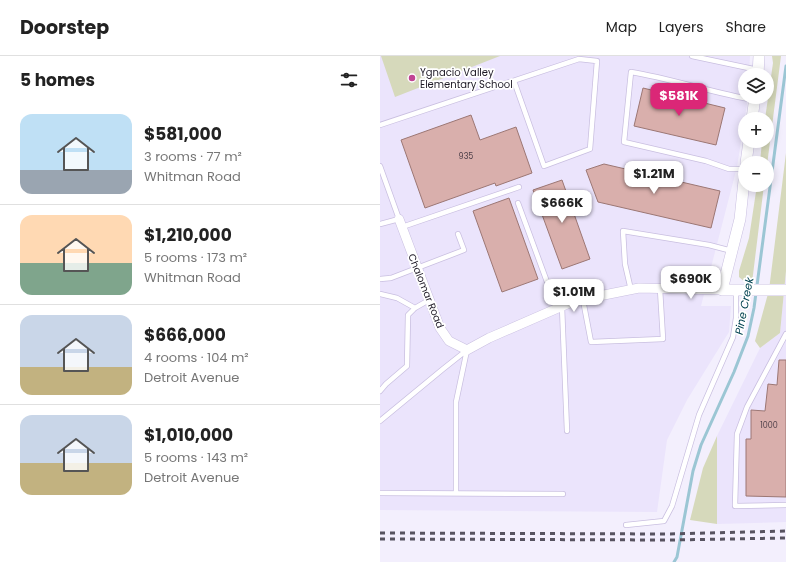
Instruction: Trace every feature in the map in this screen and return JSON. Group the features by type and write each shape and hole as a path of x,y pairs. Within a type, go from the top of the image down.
{"street":[{"path":"758,56 758,68"},
{"path":"722,290 740,219 743,192"},
{"name":"Chalomar Road","path":"400,223 440,328 449,341 467,350"},
{"path":"467,350 489,338 574,301 639,288 786,290"}],"lane":[{"path":"692,56 739,68"},
{"path":"380,125 579,59 597,61 590,149 544,166 514,81"},
{"path":"738,97 660,77 631,72 624,142 738,169"},
{"path":"380,166 400,223"},
{"path":"380,224 400,223 519,187"},
{"path":"518,203 560,308 567,431"},
{"path":"631,290 625,264 623,231 709,245 732,251"},
{"path":"380,279 390,278 464,250 458,234"},
{"path":"583,300 591,342 663,339 660,289"},
{"path":"626,525 664,521 672,506 699,415 733,337 736,318 736,290"},
{"path":"380,294 397,298 415,308"},
{"path":"380,391 407,366 408,315 415,308 429,300"},
{"path":"786,334 747,407 737,434 735,506 786,505"},
{"path":"380,420 467,350"},
{"path":"456,493 456,402 467,350"},
{"path":"380,493 563,494"}],"shaded area":[{"path":"380,56 750,56 749,68 738,68 738,104 747,104 746,112 738,112 738,148 740,148 737,167 701,306 731,306 729,332 687,400 667,440 657,512 380,510"},
{"path":"786,271 786,522 717,524 717,436 760,348 780,333"}],"green space":[{"name":"Ygnacio Valley Elementary School","path":"381,56 500,56 395,97"},
{"path":"772,56 781,56 774,112 766,112 767,104 774,104"},
{"path":"761,148 769,148 768,156 761,156"},
{"path":"786,153 786,271 780,333 760,348 755,341 769,290"},
{"path":"756,192 763,192 752,283 746,283 739,277 739,271 749,238"},
{"path":"717,436 717,524 690,520 703,468"}],"building":[{"path":"643,88 725,108 716,145 634,126"},
{"path":"471,115 480,140 516,127 532,173 496,186 495,183 425,208 401,140"},
{"path":"604,164 720,191 711,228 598,202 586,170"},
{"path":"562,180 590,259 562,269 533,190"},
{"path":"509,198 538,279 502,292 473,211"},
{"path":"779,360 786,360 786,497 746,496 746,439 751,439 751,410 765,411 768,384 777,385"}],"waterway":[{"name":"Pine Creek","path":"674,562 677,557 693,471 701,445 734,372 748,336 754,308 786,66"}],"railway":[{"path":"380,533 670,534 786,531"},
{"path":"380,539 670,540 786,538"}],"place":[{"name":"Ygnacio Valley Elementary School","path":"412,78"}]}
